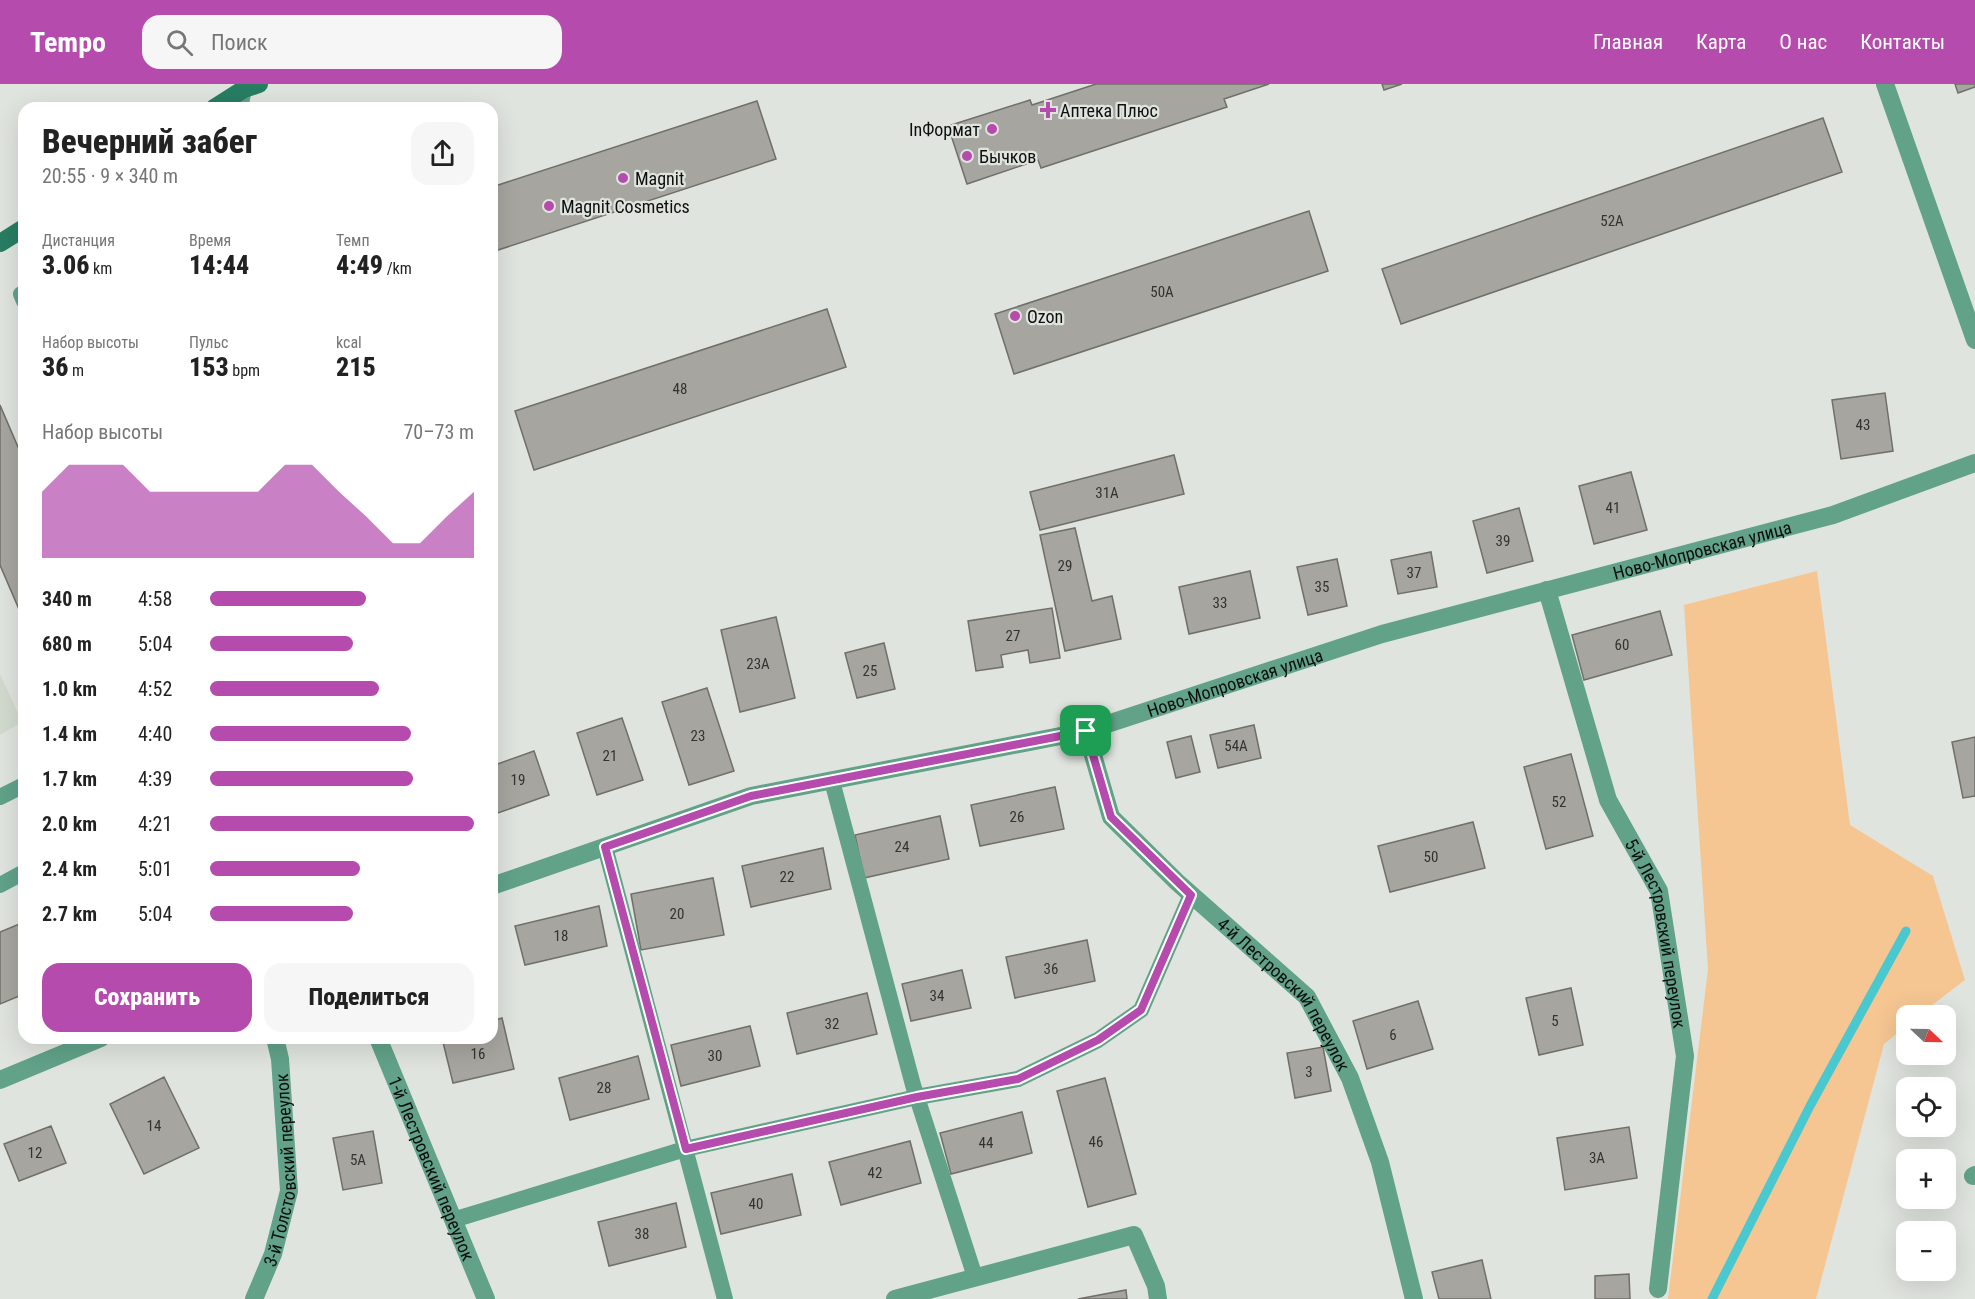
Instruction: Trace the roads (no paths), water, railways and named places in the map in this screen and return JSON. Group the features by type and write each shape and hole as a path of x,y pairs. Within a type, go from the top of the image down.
{"main road":[{"path":"224,102 249,86"},
{"path":"0,243 18,232"}],"street":[{"path":"1885,84 1975,340"},
{"name":"Ново-Мопровская улица","path":"498,884 751,796 1086,731 1382,634 1833,514 1975,463"},
{"name":"5-й Лестровский переулок","path":"1547,590 1608,800 1659,891 1661,903 1685,1056 1658,1289"},
{"name":"4-й Лестровский переулок","path":"1086,731 1111,817 1191,895 1307,997 1350,1078 1380,1162 1414,1299"},
{"path":"0,1080 87,1044"},
{"name":"3-й Толстовский переулок","path":"254,1299 273,1254 289,1191 280,1059 276,1044"},
{"name":"1-й Лестровский переулок","path":"380,1044 486,1299"},
{"path":"895,1299 1134,1235 1156,1286 1158,1299"}],"lane":[{"path":"242,102 249,86"},
{"path":"832,781 917,1097 975,1277"},
{"path":"0,797 18,788"},
{"path":"605,847 725,1299"},
{"path":"0,885 18,875"},
{"path":"453,1220 686,1149 917,1097 1018,1079 1098,1040 1141,1010 1191,895"}],"waterway":[{"path":"1712,1299 1810,1106 1906,931"}],"place":[{"name":"Аптека Плюс","path":"1048,110"},
{"name":"InФормат","path":"992,129"},
{"name":"Бычков","path":"967,156"},
{"name":"Magnit","path":"623,178"},
{"name":"Magnit Cosmetics","path":"549,206"},
{"name":"Ozon","path":"1015,316"}]}
